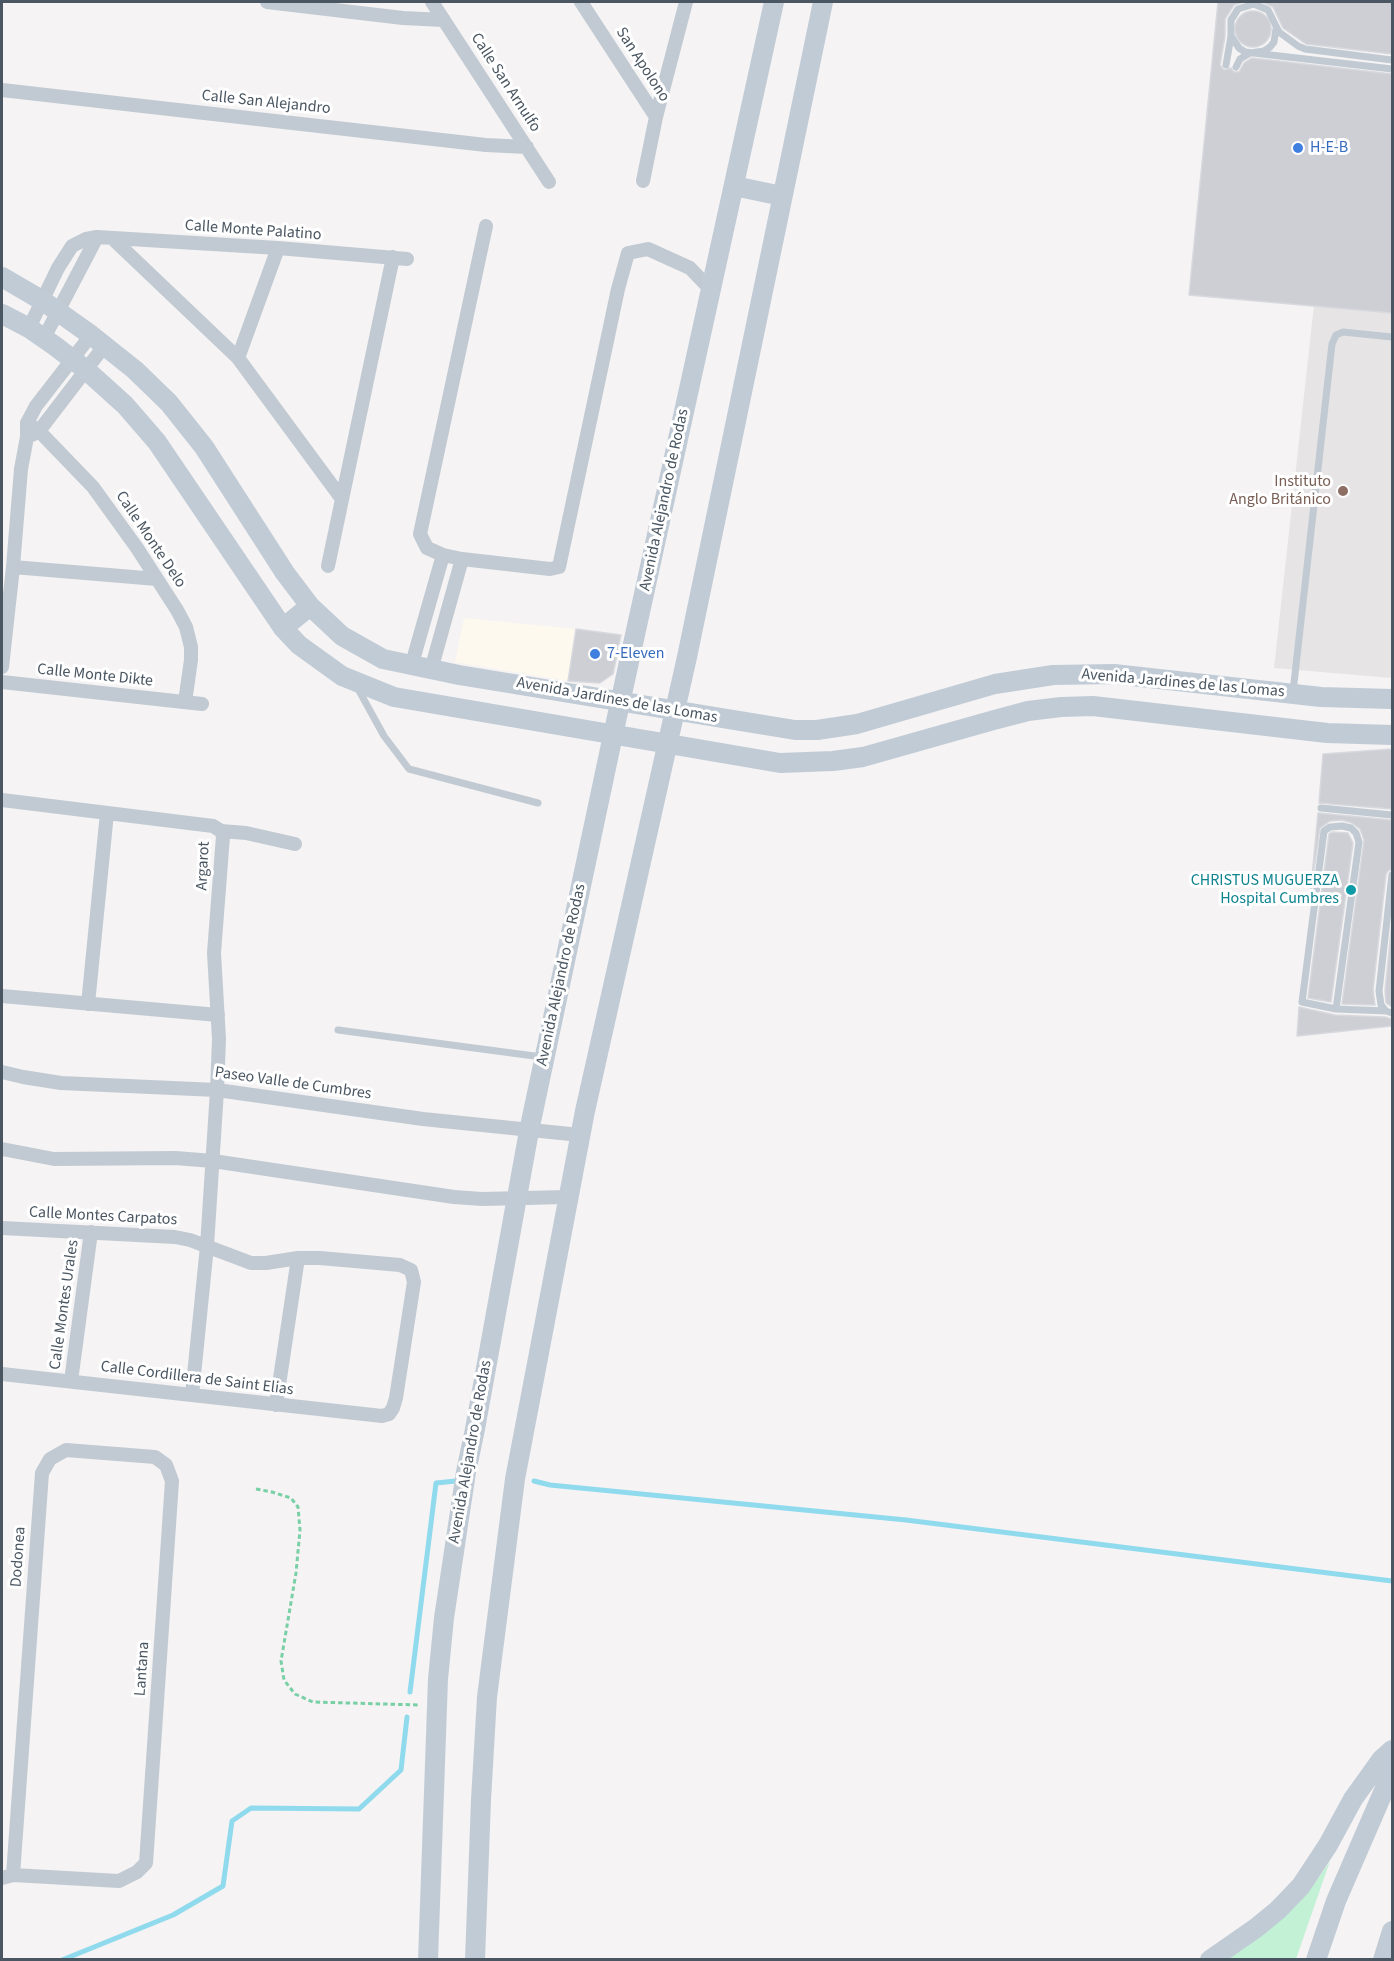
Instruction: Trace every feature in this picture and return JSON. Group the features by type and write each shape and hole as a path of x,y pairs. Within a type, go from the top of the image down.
{"street":[{"path":"267,2 404,18 444,20"},
{"name":"Calle San Arnulfo","path":"432,2 549,182"},
{"name":"San Apolono","path":"581,2 656,117"},
{"path":"643,181 656,117 686,2"},
{"name":"Avenida Alejandro de Rodas","path":"428,1959 436,1706 444,1618 465,1480 476,1429 515,1198 544,1058 774,2"},
{"path":"475,1959 481,1800 488,1697 515,1479 567,1197 667,744 823,2"},
{"name":"Calle San Alejandro","path":"2,90 486,145 527,147"},
{"path":"734,186 782,196"},
{"path":"486,226 420,534 427,548 443,555 550,569 559,567 628,254 648,249 690,268 711,290"},
{"path":"37,333 43,301 72,246 79,241 97,237"},
{"path":"37,333 59,312 97,237"},
{"name":"Calle Monte Palatino","path":"97,237 278,248 407,259"},
{"path":"113,239 238,358 342,499"},
{"path":"238,358 278,248"},
{"path":"328,566 393,257"},
{"name":"Avenida Jardines de las Lomas","path":"2,277 43,301 98,340 135,370 169,403 204,447 285,573 310,606 342,636 383,659 431,670 773,728 817,730 857,724 995,684 1083,673 1114,674 1321,698 1392,699"},
{"name":"Avenida Jardines de las Lomas","path":"2,315 37,333 78,364 125,405 157,442 283,628 299,645 355,682 394,697 780,763 834,761 890,750 961,728 1028,711 1061,707 1093,706 1327,733 1392,735"},
{"path":"2,667 21,469 36,406 78,364 98,340"},
{"name":"Calle Monte Delo","path":"31,430 93,487 177,610 189,636 191,660 185,702"},
{"path":"411,666 443,555"},
{"path":"431,670 462,559"},
{"path":"13,567 157,579"},
{"path":"283,628 310,606"},
{"name":"Calle Monte Dikte","path":"2,682 202,704"},
{"name":"Argarot","path":"2,800 213,825 221,831 224,843 214,953 218,1015 218,1090 207,1246 192,1395"},
{"path":"88,1004 108,813"},
{"path":"221,831 246,833 295,844"},
{"path":"2,996 218,1015"},
{"name":"Paseo Valle de Cumbres","path":"2,1072 61,1083 218,1090 423,1119 580,1135"},
{"path":"2,1149 54,1159 175,1158 213,1161 431,1194 482,1199 567,1197"},
{"name":"Calle Montes Carpatos","path":"2,1228 175,1237 207,1246 250,1263 320,1258 400,1265 411,1270 414,1282 396,1398 389,1414"},
{"name":"Calle Montes Urales","path":"71,1382 92,1232"},
{"path":"276,1405 298,1258"},
{"name":"Calle Cordillera de Saint Elias","path":"2,1374 376,1416 389,1414"},
{"name":"Dodonea","path":"7,1876 42,1473 50,1459 66,1450 155,1457 166,1465"},
{"name":"Lantana","path":"7,1876 119,1881 137,1872 146,1863 172,1480 166,1465"},
{"path":"1209,1959 1257,1928 1301,1886 1328,1845 1353,1799 1381,1760 1392,1750"},
{"path":"1316,1959 1336,1901 1392,1772"},
{"path":"1383,1959 1392,1931"}],"lane":[{"path":"1392,60 1305,49 1284,37 1262,4 1246,4 1233,14 1229,28 1239,48 1250,53 1392,69"},
{"path":"1236,67 1240,58 1270,47 1276,35 1276,26"},
{"path":"1226,65 1231,36"},
{"path":"1292,694 1332,344 1336,335 1343,332 1392,337"},
{"path":"355,682 384,736 409,769 538,803"},
{"path":"1321,808 1392,815"},
{"path":"1336,1009 1359,842 1356,833 1351,828 1342,826 1330,827 1324,831 1302,1002 1336,1009 1389,1012"},
{"path":"1389,1012 1381,1005 1379,991 1392,875"},
{"path":"338,1030 544,1058"}],"path":[{"path":"256,1489 291,1498 298,1507 300,1530 296,1572 281,1661 284,1680 295,1694 313,1702 436,1706"}],"shaded area":[{"name":"Instituto Anglo Británico","path":"1314,305 1392,313 1392,678 1274,668"},
{"path":"464,618 576,629 568,681 455,662"}],"green space":[{"path":"1330,1861 1296,1959 1221,1960 1316,1881"}],"building":[{"name":"H-E-B","path":"1218,2 1243,2 1234,5 1225,19 1225,36 1220,65 1224,70 1231,68 1234,72 1239,72 1244,63 1252,58 1392,74 1392,313 1189,295"},
{"path":"1262,2 1392,2 1392,54 1306,44 1283,28 1273,7"},
{"path":"1253,11 1266,16 1271,29 1266,42 1253,47 1240,42 1235,29 1240,16"},
{"name":"7-Eleven","path":"576,629 621,635 613,674 600,683 568,681"},
{"path":"1392,749 1392,809 1319,803 1323,754"},
{"path":"1318,813 1392,820 1392,869 1386,874 1373,990 1375,1005 1342,1004 1364,840 1360,829 1342,820 1330,821 1320,828 1310,898"},
{"path":"1332,832 1348,833 1353,843 1331,1002 1308,998 1329,834"},
{"path":"1392,921 1392,1007 1386,1003 1385,991"},
{"path":"1299,1007 1335,1015 1385,1017 1392,1019 1392,1026 1297,1036"}],"waterway":[{"path":"410,1692 436,1483 456,1481"},
{"path":"534,1481 550,1485 906,1520 1392,1581"},
{"path":"62,1960 173,1915 223,1886 232,1821 251,1808 359,1809 401,1770 407,1717"}],"place":[{"name":"H-E-B","path":"1298,148"},
{"name":"Instituto Anglo Británico","path":"1343,491"},
{"name":"7-Eleven","path":"595,654"},
{"name":"CHRISTUS MUGUERZA Hospital Cumbres","path":"1351,890"}]}
